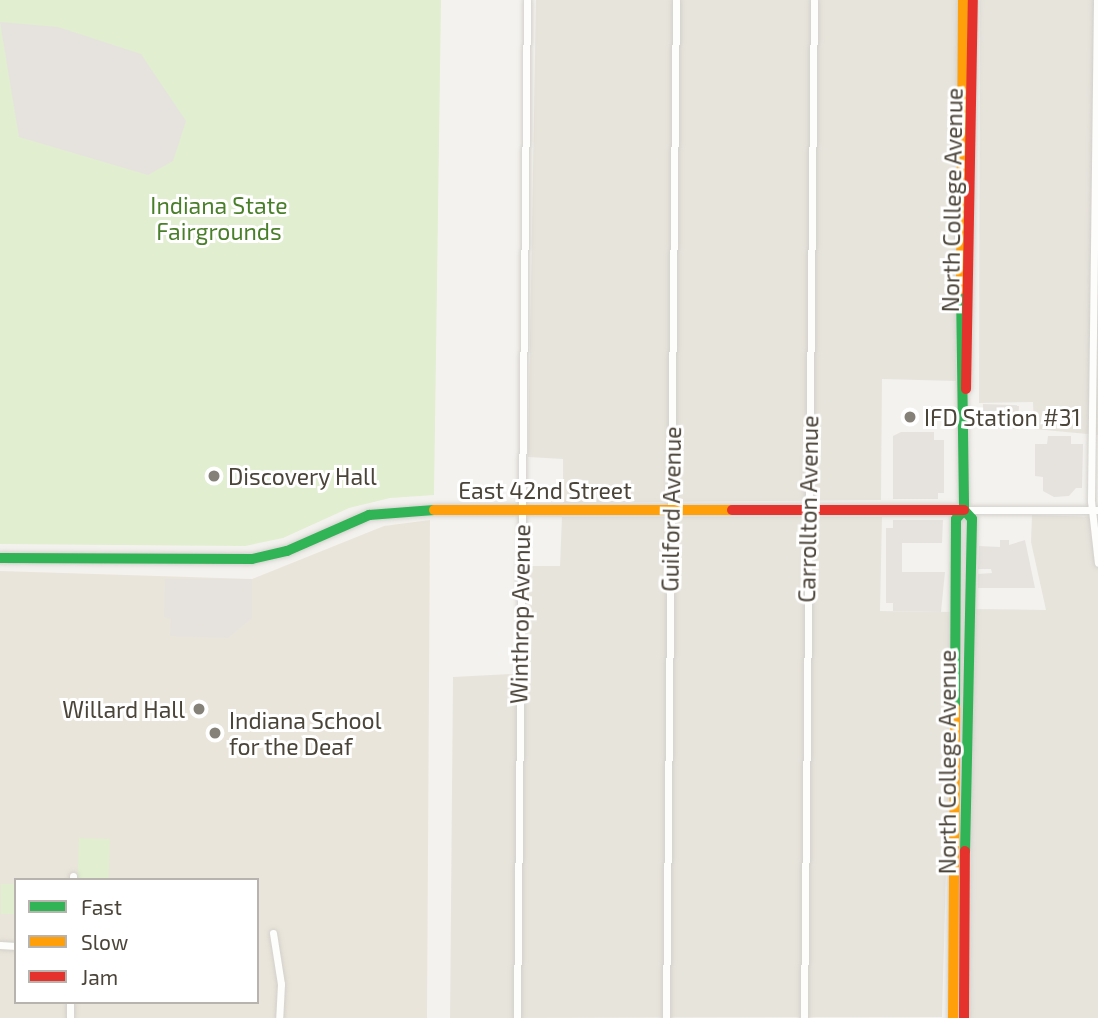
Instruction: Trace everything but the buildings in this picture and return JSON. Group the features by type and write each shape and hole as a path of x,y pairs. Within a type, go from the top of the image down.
{"main road":[{"name":"North College Avenue","path":"963,0 960,369 964,400 964,510 972,519 966,651 964,1018"},
{"name":"North College Avenue","path":"964,400 969,369 973,0"},
{"name":"East 42nd Street","path":"0,558 252,559 287,551 385,512 521,509 964,510"},
{"name":"North College Avenue","path":"953,1018 956,519 964,510"}],"street":[{"name":"Winthrop Avenue","path":"517,1018 527,0"},
{"name":"Guilford Avenue","path":"666,1018 676,0"},
{"name":"Carrollton Avenue","path":"804,1018 814,0"},
{"path":"1097,0 1095,510 1098,563"},
{"name":"East 42nd Street","path":"964,510 1095,510"},
{"path":"273,933 281,984 279,1018"}],"shaded area":[{"path":"536,0 959,0 956,381 882,379 881,500 563,503 563,459 528,457"},
{"path":"980,0 1098,0 1098,435 1034,429 1033,402 979,403"},
{"path":"0,22 58,27 141,54 186,121 173,161 148,175 19,137"},
{"path":"983,404 1019,405 1018,429 982,428"},
{"path":"901,432 934,432 934,440 944,440 944,493 938,493 938,499 893,499 893,436"},
{"path":"1048,436 1071,436 1071,444 1083,444 1082,488 1076,488 1069,496 1054,497 1043,491 1043,477 1035,476 1035,444 1047,444"},
{"path":"1032,515 1098,517 1098,1018 969,1018 973,609 1046,610 1031,542"},
{"path":"562,517 882,517 880,611 953,612 942,1017 450,1018 453,677 530,673 529,566 560,566"},
{"name":"Indiana School for the Deaf","path":"430,520 427,1018 0,1018 0,571 252,579 384,526"},
{"path":"893,520 943,520 942,543 902,543 902,572 945,572 941,612 893,611 893,603 886,603 886,528 893,528"},
{"path":"1000,540 1009,540 1009,545 1025,540 1035,588 978,588 978,574 992,573 991,569 978,569 979,546 1000,547"},
{"path":"165,579 252,579 252,618 228,638 170,636 171,619 164,617"}],"green space":[{"name":"Indiana State Fairgrounds","path":"0,0 441,0 434,495 390,498 349,508 283,538 245,546 0,544"},
{"path":"79,838 110,839 109,878 78,878"},
{"path":"1,884 14,884 14,914 1,914"}],"traffic: fast":[{"path":"961,289 964,510 972,519 965,851"},
{"path":"0,558 252,559 287,551 369,515 434,510"},
{"path":"955,708 956,519 964,510"}],"traffic: slow":[{"path":"961,289 963,0"},
{"path":"434,510 732,510"},
{"path":"953,1018 955,708"}],"traffic: jam":[{"path":"966,389 973,0"},
{"path":"732,510 964,510"},
{"path":"964,1018 965,851"}],"place":[{"name":"IFD Station #31","path":"910,417"},
{"name":"Discovery Hall","path":"214,476"},
{"name":"Willard Hall","path":"199,709"},
{"name":"Indiana School for the Deaf","path":"215,733"}]}
